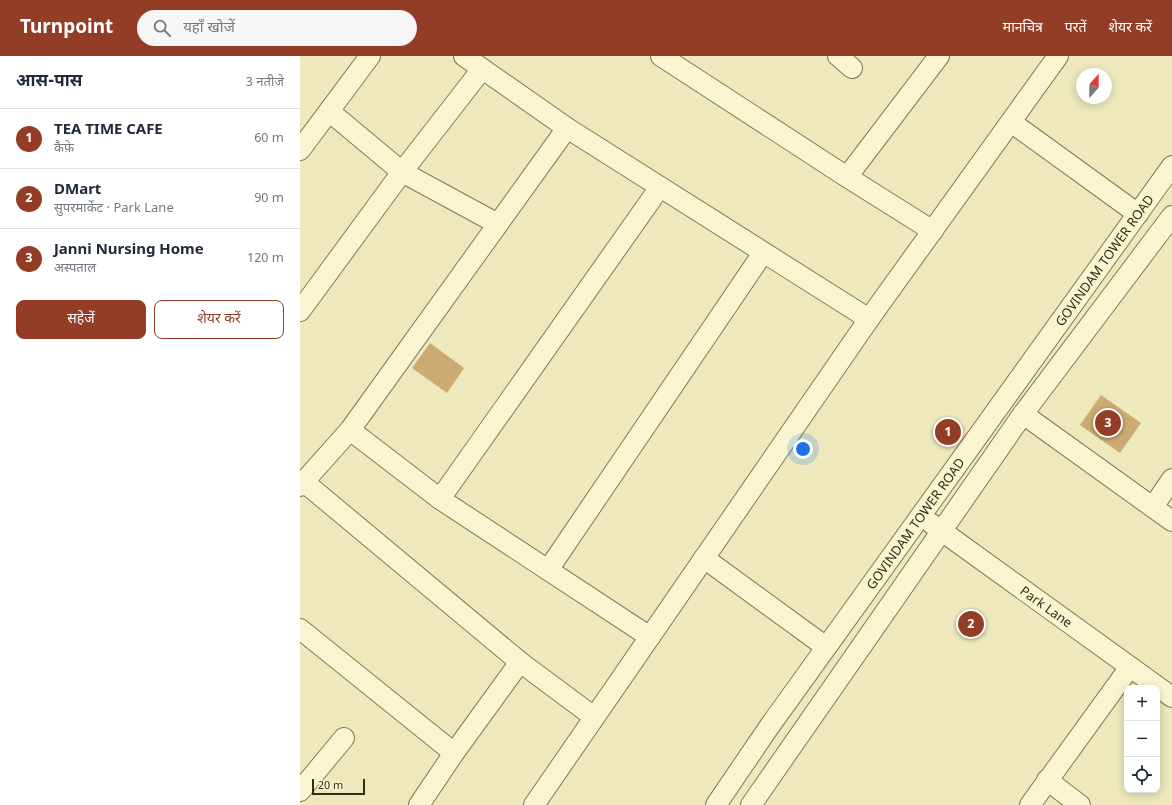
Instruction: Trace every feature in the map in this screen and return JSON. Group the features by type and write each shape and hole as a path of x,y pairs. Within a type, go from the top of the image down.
{"street":[{"path":"300,150 370,56"},
{"path":"464,56 567,128 869,319"},
{"path":"661,56 933,231"},
{"path":"847,177 939,56"},
{"path":"534,805 869,319 1058,56"},
{"path":"300,311 402,172 482,69"},
{"path":"329,111 402,172 498,224"},
{"path":"1011,122 1138,214"},
{"path":"567,128 350,430 302,484 520,662 594,718"},
{"name":"GOVINDAM TOWER ROAD","path":"716,805 769,727 920,515 1172,166"},
{"path":"440,499 660,187"},
{"name":"GOVINDAM TOWER ROAD","path":"751,805 1024,414 1172,216"},
{"path":"548,570 763,252"},
{"path":"1024,414 1172,521"},
{"path":"350,430 440,499 650,637"},
{"path":"1153,507 1172,479"},
{"name":"Park Lane","path":"920,515 1172,697"},
{"path":"704,558 826,647"},
{"path":"300,629 454,753"},
{"path":"418,805 520,662"},
{"path":"1030,805 1130,667"},
{"path":"300,791 344,738"},
{"path":"1047,780 1080,805"}],"building":[{"path":"430,343 464,368 447,393 412,368"},
{"path":"1101,395 1141,423 1120,453 1080,425"}],"place":[{"name":"Janni Nursing Home","path":"1108,423"},
{"name":"TEA TIME CAFE","path":"948,432"},
{"name":"DMart","path":"971,624"}]}
